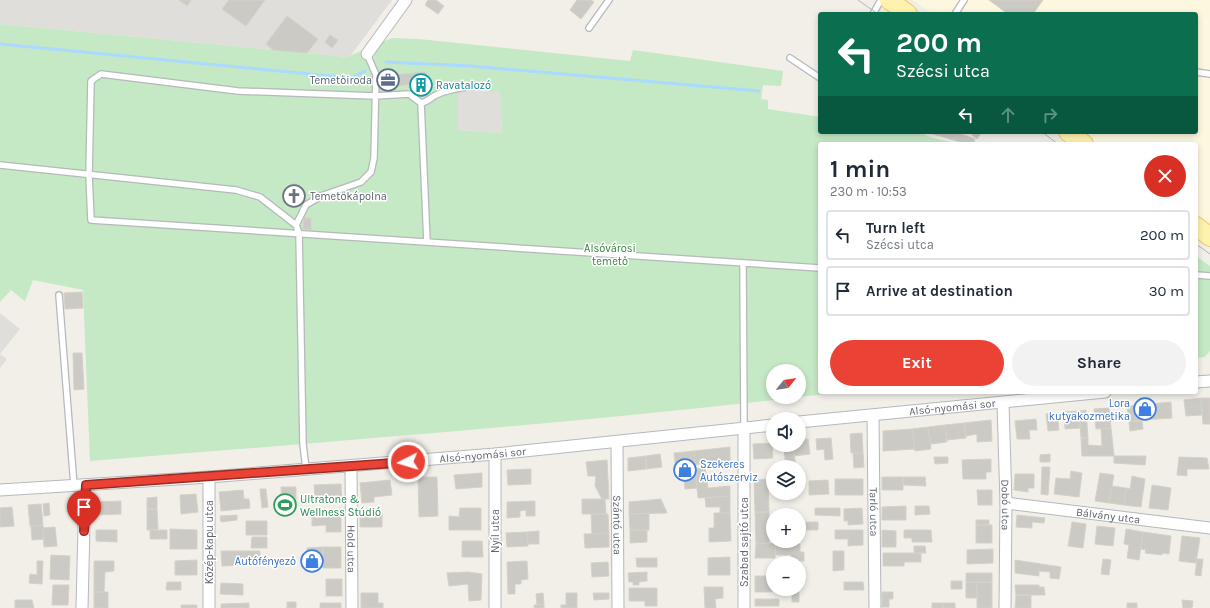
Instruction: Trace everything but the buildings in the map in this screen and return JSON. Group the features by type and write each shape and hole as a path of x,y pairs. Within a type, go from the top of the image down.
{"main road":[{"path":"889,0 905,12"},
{"path":"1071,134 1081,142"},
{"path":"1198,227 1210,236"}],"street":[{"path":"367,54 378,35 406,0"},
{"path":"1198,382 1210,381"},
{"name":"Alsó-nyomási sor","path":"806,421 1086,394"},
{"name":"Dobó utca","path":"1002,403 1006,503 1005,608"},
{"name":"Tarló utca","path":"873,416 875,608"},
{"name":"Alsó-nyomási sor","path":"0,490 209,477 495,454 766,425"},
{"name":"Szabad sajtó utca","path":"744,427 744,608"},
{"name":"Szántó utca","path":"617,442 618,608"},
{"name":"Nyíl utca","path":"495,454 495,608"},
{"name":"Hold utca","path":"351,466 352,608"},
{"name":"Közép-kapu utca","path":"209,477 209,608"},
{"path":"82,608 86,485"},
{"name":"Bálvány utca","path":"1006,503 1210,528"}],"lane":[{"path":"589,28 609,0"},
{"path":"874,12 881,0"},
{"path":"956,12 964,0"},
{"path":"296,225 306,205 321,196 361,182 371,172 374,158 376,75 367,54"},
{"path":"790,58 818,77"},
{"path":"1198,72 1210,74"},
{"path":"421,103 409,94 375,96 238,92 101,74 91,81 89,175 90,220 818,268"},
{"path":"421,103 430,100 436,95 453,89 474,86"},
{"path":"421,103 426,242"},
{"path":"0,165 236,190 260,197 296,225 298,233 303,444 306,469"},
{"path":"743,264 744,427"},
{"path":"1198,275 1210,276"},
{"path":"59,295 74,486"}],"shaded area":[{"path":"0,0 392,0 351,55 347,57 0,24"},
{"path":"913,0 1210,0 1210,229 1198,220 1198,142 1093,142 1083,134 1198,134 1198,12 930,12"},
{"path":"476,89 500,92 502,133 458,130 458,92"},
{"path":"0,313 20,329 0,354"},
{"path":"0,354 7,359 0,368"}],"green space":[{"name":"Alsóvárosi temető","path":"0,24 347,57 392,38 419,39 630,61 633,50 783,71 781,86 763,85 761,99 768,100 768,109 818,117 818,134 923,134 950,142 818,142 818,394 825,394 806,396 806,364 766,364 766,401 560,422 90,461 83,290 33,280 25,301 11,290 0,302","holes":["476,89 500,92 502,133 458,130 458,92"]},
{"path":"1198,257 1210,266 1210,351 1205,357 1198,358"}],"waterway":[{"path":"0,44 351,78 365,71"},
{"path":"386,62 471,66 759,91"}],"tram line":[{"path":"858,0 875,12"},
{"path":"1045,134 1055,142"},
{"path":"1198,245 1210,254"}],"place":[{"name":"Temetőiroda","path":"388,80"},
{"name":"Ravatalozó","path":"421,85"},
{"name":"Temetőkápolna","path":"294,196"},
{"name":"Lora kutyakozmetika","path":"1145,409"},
{"name":"Szekeres Autószerviz","path":"685,470"},
{"name":"Ultratone & Wellness Stúdió","path":"285,505"},
{"name":"Autófényező","path":"312,561"}],"route":[{"path":"84,531 86,485 408,462"}]}
